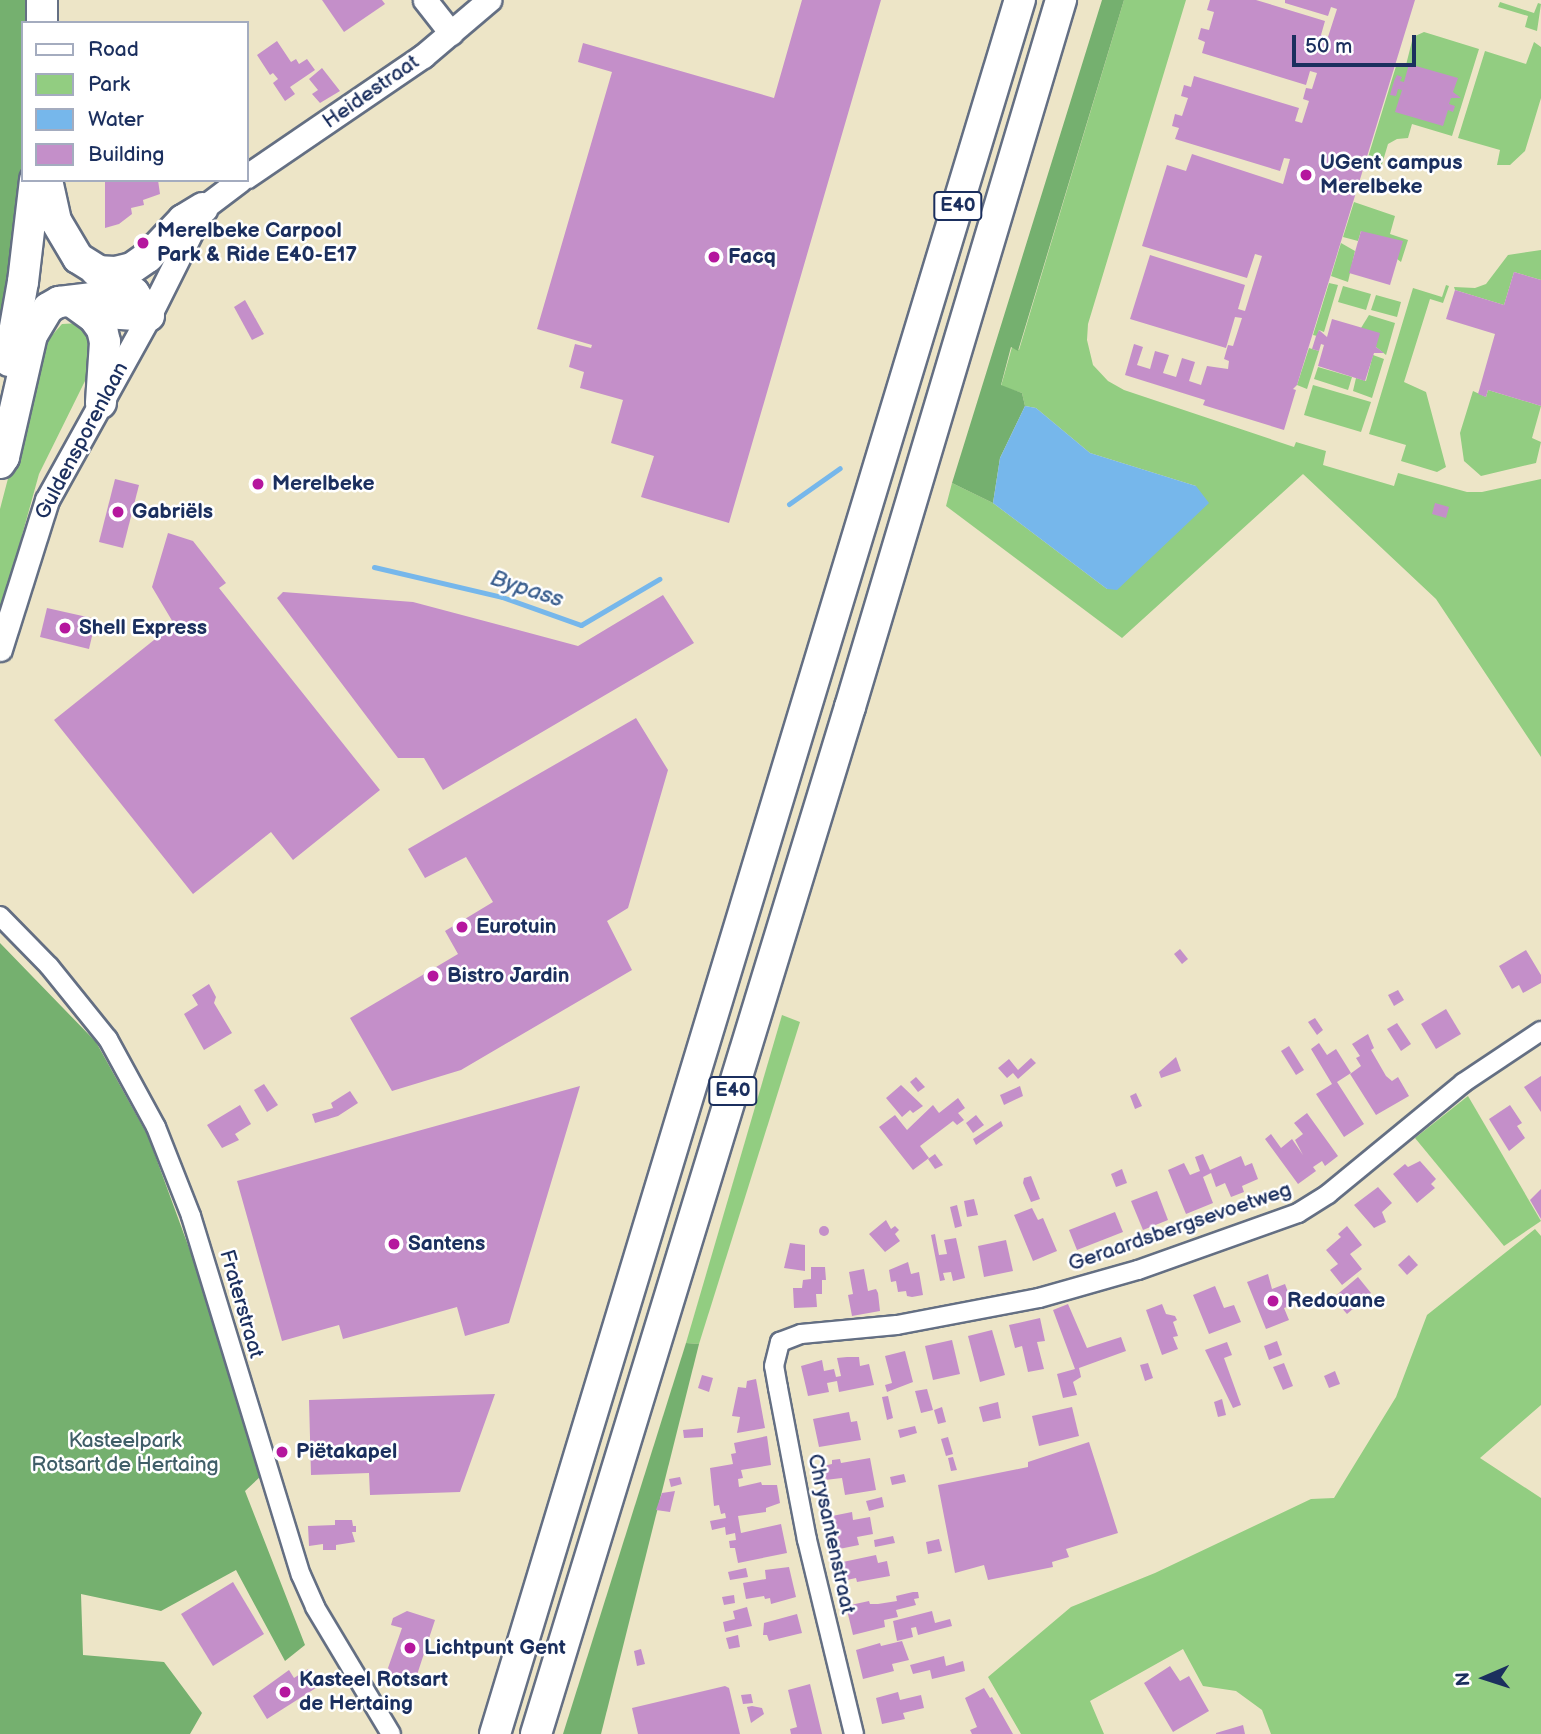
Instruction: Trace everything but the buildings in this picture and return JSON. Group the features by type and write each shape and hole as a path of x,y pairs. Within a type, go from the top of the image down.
{"highway":[{"path":"42,0 42,21"},
{"name":"E40","path":"495,1734 1020,0"},
{"name":"E40","path":"536,1734 842,734 1061,0"},
{"path":"0,402 23,282 35,182"},
{"path":"47,182 56,221 66,242 78,258 134,293 149,316"},
{"path":"96,271 115,272 132,268 148,257 183,220 203,208"},
{"path":"0,463 4,457 33,335 48,308 91,298 121,314 149,316"},
{"path":"71,301 94,318 102,329 105,342 101,403"}],"main road":[{"path":"425,0 451,33"},
{"name":"Heidestraat","path":"248,175 359,101 451,33 489,0"},
{"path":"149,316 203,208 237,182"},
{"name":"Guldensporenlaan","path":"0,649 47,500 149,316"}],"street":[{"name":"Fraterstraat","path":"0,916 61,980 108,1040 156,1127 191,1216 301,1575 315,1606 391,1734"},
{"name":"Geraardsbergsevoetweg","path":"780,1342 801,1334 897,1325 1038,1298 1138,1270 1298,1213 1328,1194 1462,1083 1541,1031"},
{"name":"Chrysantenstraat","path":"780,1342 774,1366 807,1540 854,1734"}],"green space":[{"path":"0,0 31,0 31,21 21,21 23,182 0,349"},
{"path":"1102,0 1124,0 1018,351 1011,347 1001,385 1022,393 1025,406 1000,458 993,503 952,483"},
{"path":"1124,0 1186,0 1088,324 1087,340 1093,365 1108,381 1124,390 1294,447 1296,442 1326,451 1323,465 1394,486 1398,473 1467,492 1482,492 1541,479 1541,757 1436,599 1303,474 1122,638 946,506 952,483 993,503 1107,589 1196,486 1090,453 1036,408 1025,406 1022,393 1001,386 1012,347 1019,350"},
{"path":"1500,2 1534,13 1538,3 1541,4 1537,31 1525,27 1528,16 1498,7"},
{"path":"1424,32 1479,49 1452,136 1412,124 1408,138 1397,139 1388,144 1380,171 1365,167 1397,63 1406,65 1413,37"},
{"path":"1534,42 1541,47 1541,98 1525,151 1510,165 1497,165 1500,150 1458,138 1485,51 1526,64"},
{"path":"1354,202 1395,216 1390,234 1408,240 1401,262 1361,231 1358,241 1343,237"},
{"path":"1341,243 1355,251 1348,282 1331,276"},
{"path":"1541,250 1541,280 1514,272 1504,305 1455,290 1454,287 1475,288 1486,284 1508,255"},
{"path":"1329,283 1338,285 1324,332 1319,330 1317,336 1313,335"},
{"path":"1446,285 1449,286 1443,303 1430,299 1404,382 1426,392 1446,467 1437,472 1401,461 1406,445 1369,434 1413,288 1442,297"},
{"path":"1343,286 1371,294 1366,310 1338,302"},
{"path":"1376,295 1401,302 1397,317 1371,310"},
{"path":"1369,315 1395,323 1386,355 1361,328"},
{"path":"80,323 92,334 94,351 85,381 39,474 0,615 0,509 39,360 47,341 62,324"},
{"path":"1309,348 1319,351 1307,389 1297,385"},
{"path":"1373,355 1384,359 1372,398 1353,391 1356,378 1366,381"},
{"path":"1318,367 1352,377 1348,390 1314,379"},
{"path":"1313,385 1371,402 1361,432 1304,415"},
{"path":"1488,390 1541,406 1532,438 1541,442 1536,463 1481,476 1464,461 1460,433 1473,391 1486,397"},
{"name":"Kasteelpark Rotsart de Hertaing","path":"0,943 96,1042 148,1136 222,1338 262,1475 245,1491 305,1645 285,1661 236,1570 161,1611 81,1594 83,1655 164,1662 202,1713 190,1734 0,1734"},
{"path":"782,1015 800,1022 699,1344 686,1343"},
{"path":"1468,1096 1541,1221 1504,1246 1415,1138"},
{"path":"1535,1229 1541,1236 1541,1405 1480,1458 1541,1498 1541,1734 1271,1734 1262,1710 1236,1691 1203,1686 1183,1649 1090,1701 1104,1734 1021,1734 988,1677 1071,1607 1155,1573 1311,1499 1334,1498 1396,1397 1427,1315"},
{"path":"686,1343 699,1344 601,1734 563,1734"}],"water":[{"path":"1025,406 1036,408 1090,453 1196,486 1209,503 1117,590 1107,589 993,503 1000,458"}],"waterway":[{"name":"Bypass","path":"789,504 840,468"},
{"name":"Bypass","path":"374,567 502,597 581,625 659,579"}],"place":[{"name":"UGent campus Merelbeke","path":"1306,175"},
{"name":"Merelbeke Carpool Park & Ride E40-E17","path":"143,243"},
{"name":"Facq","path":"714,257"},
{"name":"Merelbeke","path":"258,484"},
{"name":"Gabriëls","path":"118,512"},
{"name":"Shell Express","path":"65,628"},
{"name":"Eurotuin","path":"462,927"},
{"name":"Bistro Jardin","path":"433,976"},
{"name":"Santens","path":"394,1244"},
{"name":"Redouane","path":"1273,1301"},
{"name":"Piëtakapel","path":"282,1452"},
{"name":"Lichtpunt Gent","path":"410,1648"},
{"name":"Kasteel Rotsart de Hertaing","path":"285,1692"}]}
